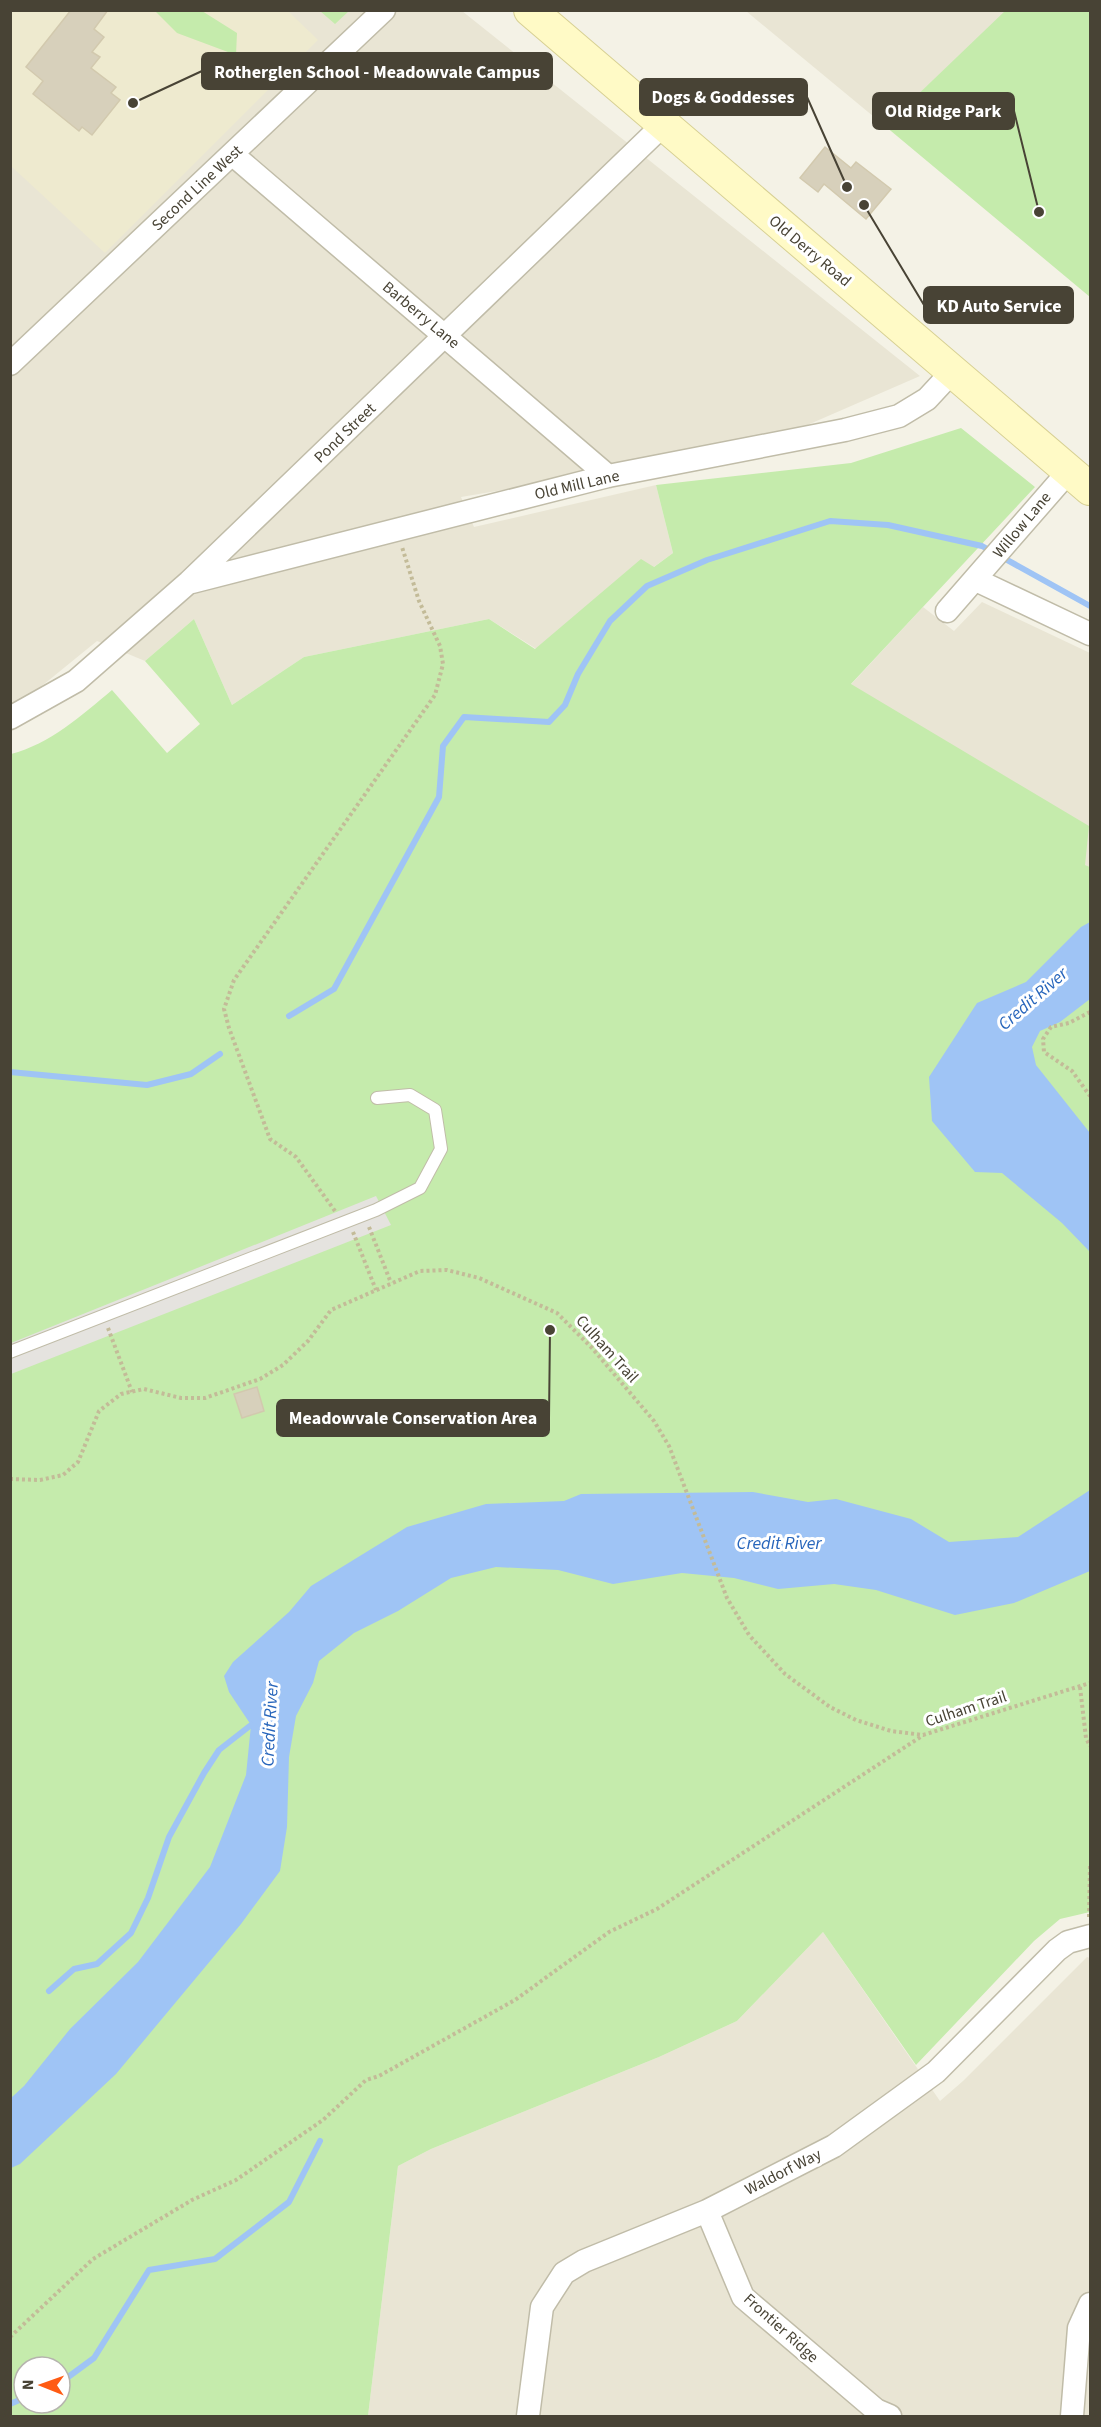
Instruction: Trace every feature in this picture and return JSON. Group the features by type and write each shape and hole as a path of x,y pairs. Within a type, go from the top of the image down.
{"street":[{"name":"Second Line West","path":"10,364 384,10"},
{"name":"Old Derry Road","path":"530,10 662,126 1080,480"},
{"name":"Pond Street","path":"10,718 76,681 189,582 662,126"},
{"name":"Barberry Lane","path":"232,154 608,476"},
{"name":"Old Mill Lane","path":"189,582 608,476 845,430 899,416 927,399 952,371"},
{"name":"Willow Lane","path":"947,611 988,566 1080,480"},
{"path":"988,566 1090,634"},
{"name":"Waldorf Way","path":"528,2416 542,2307 564,2273 584,2261 707,2211 834,2146 936,2072 1058,1950 1068,1942 1090,1936"},
{"name":"Frontier Ridge","path":"707,2211 743,2297 876,2410 890,2416"},
{"path":"1072,2416 1079,2328 1090,2304"}],"lane":[{"path":"10,1352 365,1215 420,1188 441,1149 435,1110 410,1095 377,1098"}],"path":[{"path":"376,1290 347,1222 296,1157 270,1139 224,1009 234,980 435,695 443,664 440,646 410,576 397,528"},
{"path":"1090,1012 1069,1023 1051,1027 1043,1040 1044,1052 1071,1071 1090,1096"},
{"path":"365,1215 391,1283"},
{"name":"Culham Trail","path":"132,1392 144,1389 181,1398 205,1398 260,1379 283,1365 308,1341 331,1310 391,1283 420,1271 447,1270 479,1278 557,1313 592,1348 654,1421 669,1446 726,1598 749,1635 785,1674 830,1707 856,1720 891,1731 923,1736 1090,1683"},
{"path":"10,1479 40,1480 63,1475 78,1462 99,1411 121,1395 132,1392 104,1316"},
{"path":"1080,1687 1086,1738 1090,1746"},
{"path":"10,2337 93,2259 192,2200 236,2180 323,2120 366,2080 385,2073 515,2000 609,1932 657,1910 923,1736"},
{"path":"1090,1866 1090,1936"}],"shaded area":[{"path":"10,11 288,11 318,40 105,253 11,166"},
{"path":"11,11 462,11 920,376 757,447 461,497 474,527 656,485 673,553 644,574 549,657 489,619 304,657 232,705 194,619 145,661 97,641 11,711"},
{"path":"746,11 1006,11 885,126"},
{"path":"982,602 1090,653 1090,867 1058,856 844,692 923,607 954,631"},
{"path":"376,1196 391,1225 11,1374 11,1343"},
{"path":"823,1932 940,2101 963,2081 1087,1957 1090,1958 1090,2416 368,2416 398,2166 431,2149 659,2057 737,2021"}],"green space":[{"path":"1006,10 1090,11 1090,297 885,126"},
{"path":"155,11 202,11 237,33 236,55 177,33"},
{"path":"320,11 349,11 335,24"},
{"path":"961,428 1035,487 851,684 1089,826 1085,865 1090,867 1090,1912 1060,1919 1034,1941 916,2065 823,1932 737,2021 659,2057 431,2149 398,2166 368,2416 11,2416 11,754 52,736 112,690 167,753 200,724 145,661 194,619 232,705 304,657 489,619 535,649 641,559 654,567 673,553 656,485 851,463"}],"water":[{"name":"Credit River","path":"1090,922 1090,999 1060,1022 1040,1031 1032,1047 1036,1065 1090,1133 1090,1252 1062,1223 1002,1173 975,1172 932,1121 929,1077 977,1003 1026,982 1081,927"},
{"name":"Credit River","path":"1090,1490 1090,1571 1014,1603 955,1615 876,1590 834,1584 778,1589 734,1578 682,1573 613,1584 558,1570 496,1567 451,1578 398,1611 354,1633 319,1661 313,1683 296,1716 289,1757 287,1827 280,1871 241,1924 116,2074 20,2164 11,2168 11,2098 24,2086 70,2029 138,1962 210,1867 246,1775 251,1725 229,1692 224,1676 233,1662 289,1612 311,1586 407,1527 486,1504 564,1501 581,1494 753,1492 808,1502 836,1499 911,1519 949,1542 1018,1537"}],"building":[{"path":"71,10 108,10 94,29 104,37 92,52 100,57 91,68 116,87 111,93 120,100 92,135 82,127 79,131 33,94 43,81 26,67"},
{"path":"825,147 851,168 856,162 891,189 866,219 824,184 818,192 800,178"},
{"path":"257,1387 264,1411 242,1418 234,1394"}],"waterway":[{"path":"289,1016 334,989 439,797 443,746 464,717 549,722 565,705 578,674 610,621 647,586 707,560 830,521 888,525 982,546 1090,606"},
{"path":"10,1072 147,1085 191,1074 220,1054"},
{"path":"49,1991 74,1969 97,1964 131,1933 148,1898 169,1837 204,1773 219,1750 251,1725"},
{"path":"72,2374 94,2358 149,2270 215,2259 289,2202 320,2141"}],"place":[{"name":"Rotherglen School - Meadowvale Campus","path":"133,103"},
{"name":"Dogs & Goddesses","path":"847,187"},
{"name":"KD Auto Service","path":"864,205"},
{"name":"Old Ridge Park","path":"1039,212"},
{"name":"Meadowvale Conservation Area","path":"550,1330"}]}
